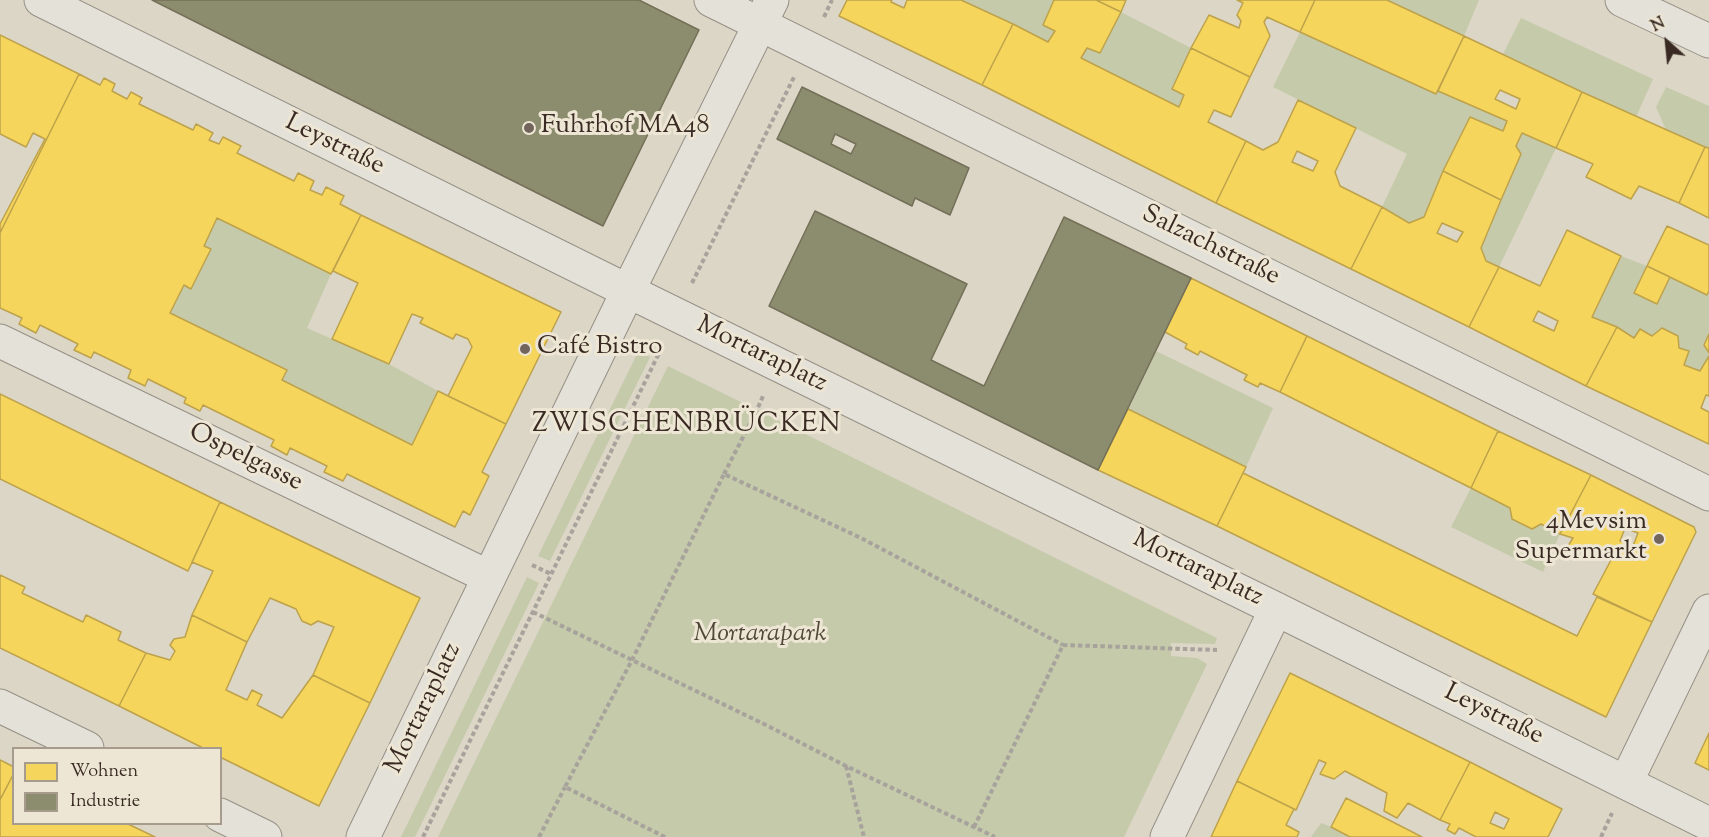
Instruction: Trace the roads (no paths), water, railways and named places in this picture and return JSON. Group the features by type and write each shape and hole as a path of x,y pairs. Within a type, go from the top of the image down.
{"street":[{"name":"Leystraße","path":"41,0 628,291"},
{"name":"Salzachstraße","path":"711,0 766,12 808,49 1709,494"},
{"path":"1622,0 1709,41"},
{"path":"628,291 766,12"},
{"name":"Mortaraplatz","path":"363,837 628,291 1276,609 1167,837"},
{"name":"Ospelgasse","path":"0,341 489,577"},
{"name":"Leystraße","path":"1276,609 1709,824"},
{"path":"1626,782 1709,611"},
{"path":"0,706 85,747"},
{"path":"222,816 266,837"}],"place":[{"name":"Fuhrhof MA48","path":"529,128"},
{"name":"Café Bistro","path":"525,349"},
{"name":"4Mevsim Supermarkt","path":"1659,539"}],"district":[{"name":"ZWISCHENBRÜCKEN","path":"687,426"}],"park label":[{"name":"Mortarapark","path":"760,636"}]}
